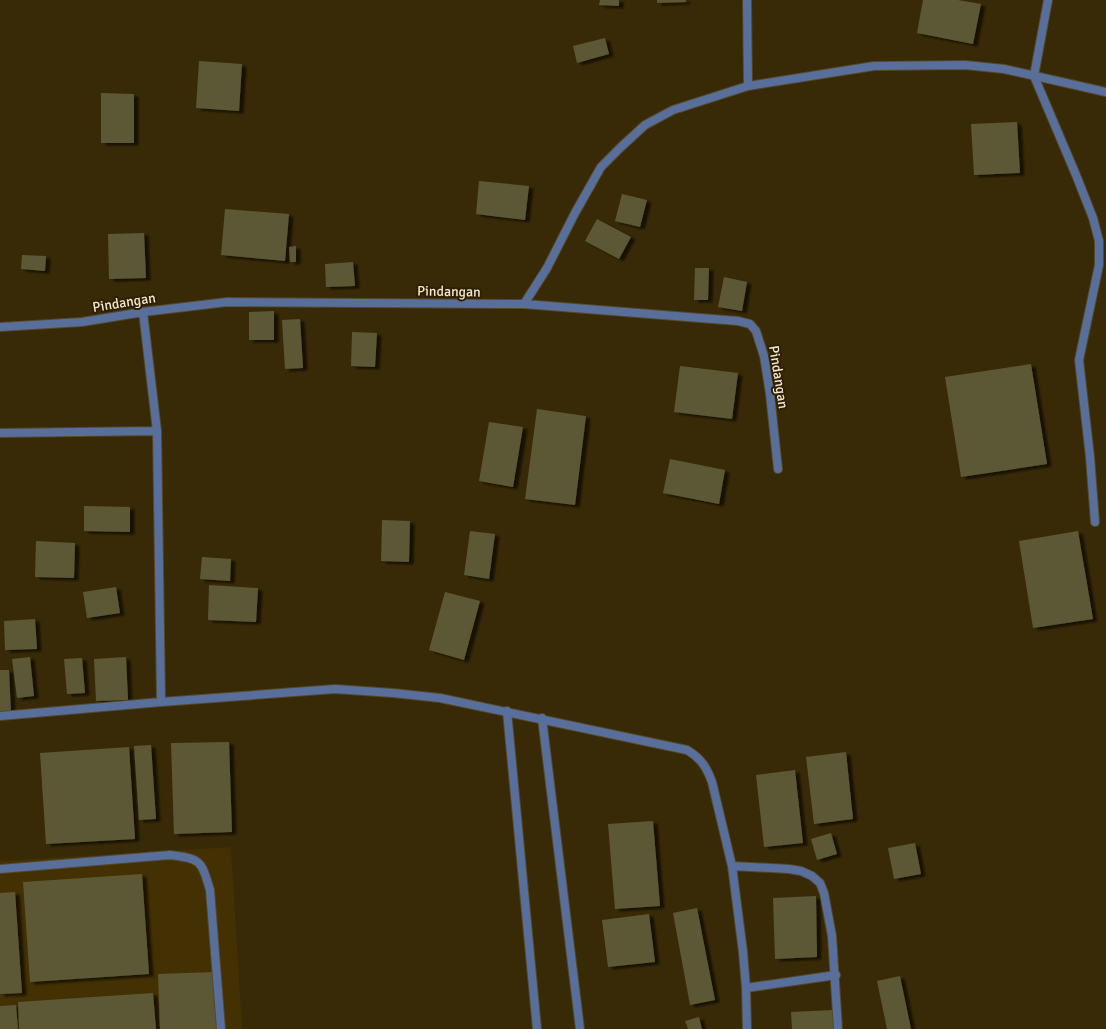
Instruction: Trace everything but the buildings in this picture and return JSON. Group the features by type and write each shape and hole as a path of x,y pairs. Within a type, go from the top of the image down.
{"street":[{"path":"747,0 748,86"},
{"path":"1048,0 1034,76 1079,182 1093,218 1099,241 1099,265 1079,360 1090,457 1095,522"},
{"path":"524,304 547,268 575,213 602,167 645,125 673,110 748,86 874,66 965,65 1004,69 1106,92"},
{"name":"Pindangan","path":"0,327 82,322 143,312 227,302 524,304 738,321 750,324 756,331 764,356 770,394 778,469"},
{"path":"143,312 157,431 161,702"},
{"path":"0,433 157,431"},
{"path":"0,716 335,689 440,698 542,718 687,750 695,755 708,770 732,866 743,952 746,988 746,1029"},
{"path":"507,711 537,1029"},
{"path":"542,718 580,1029"},
{"path":"0,869 170,855 189,857 200,863 210,890 221,1029"},
{"path":"732,866 801,871 812,876 820,883 824,893 832,936 836,975 838,1029"},
{"path":"746,988 836,975"}],"shaded area":[{"path":"231,847 242,1029 0,1029 0,861"}]}
